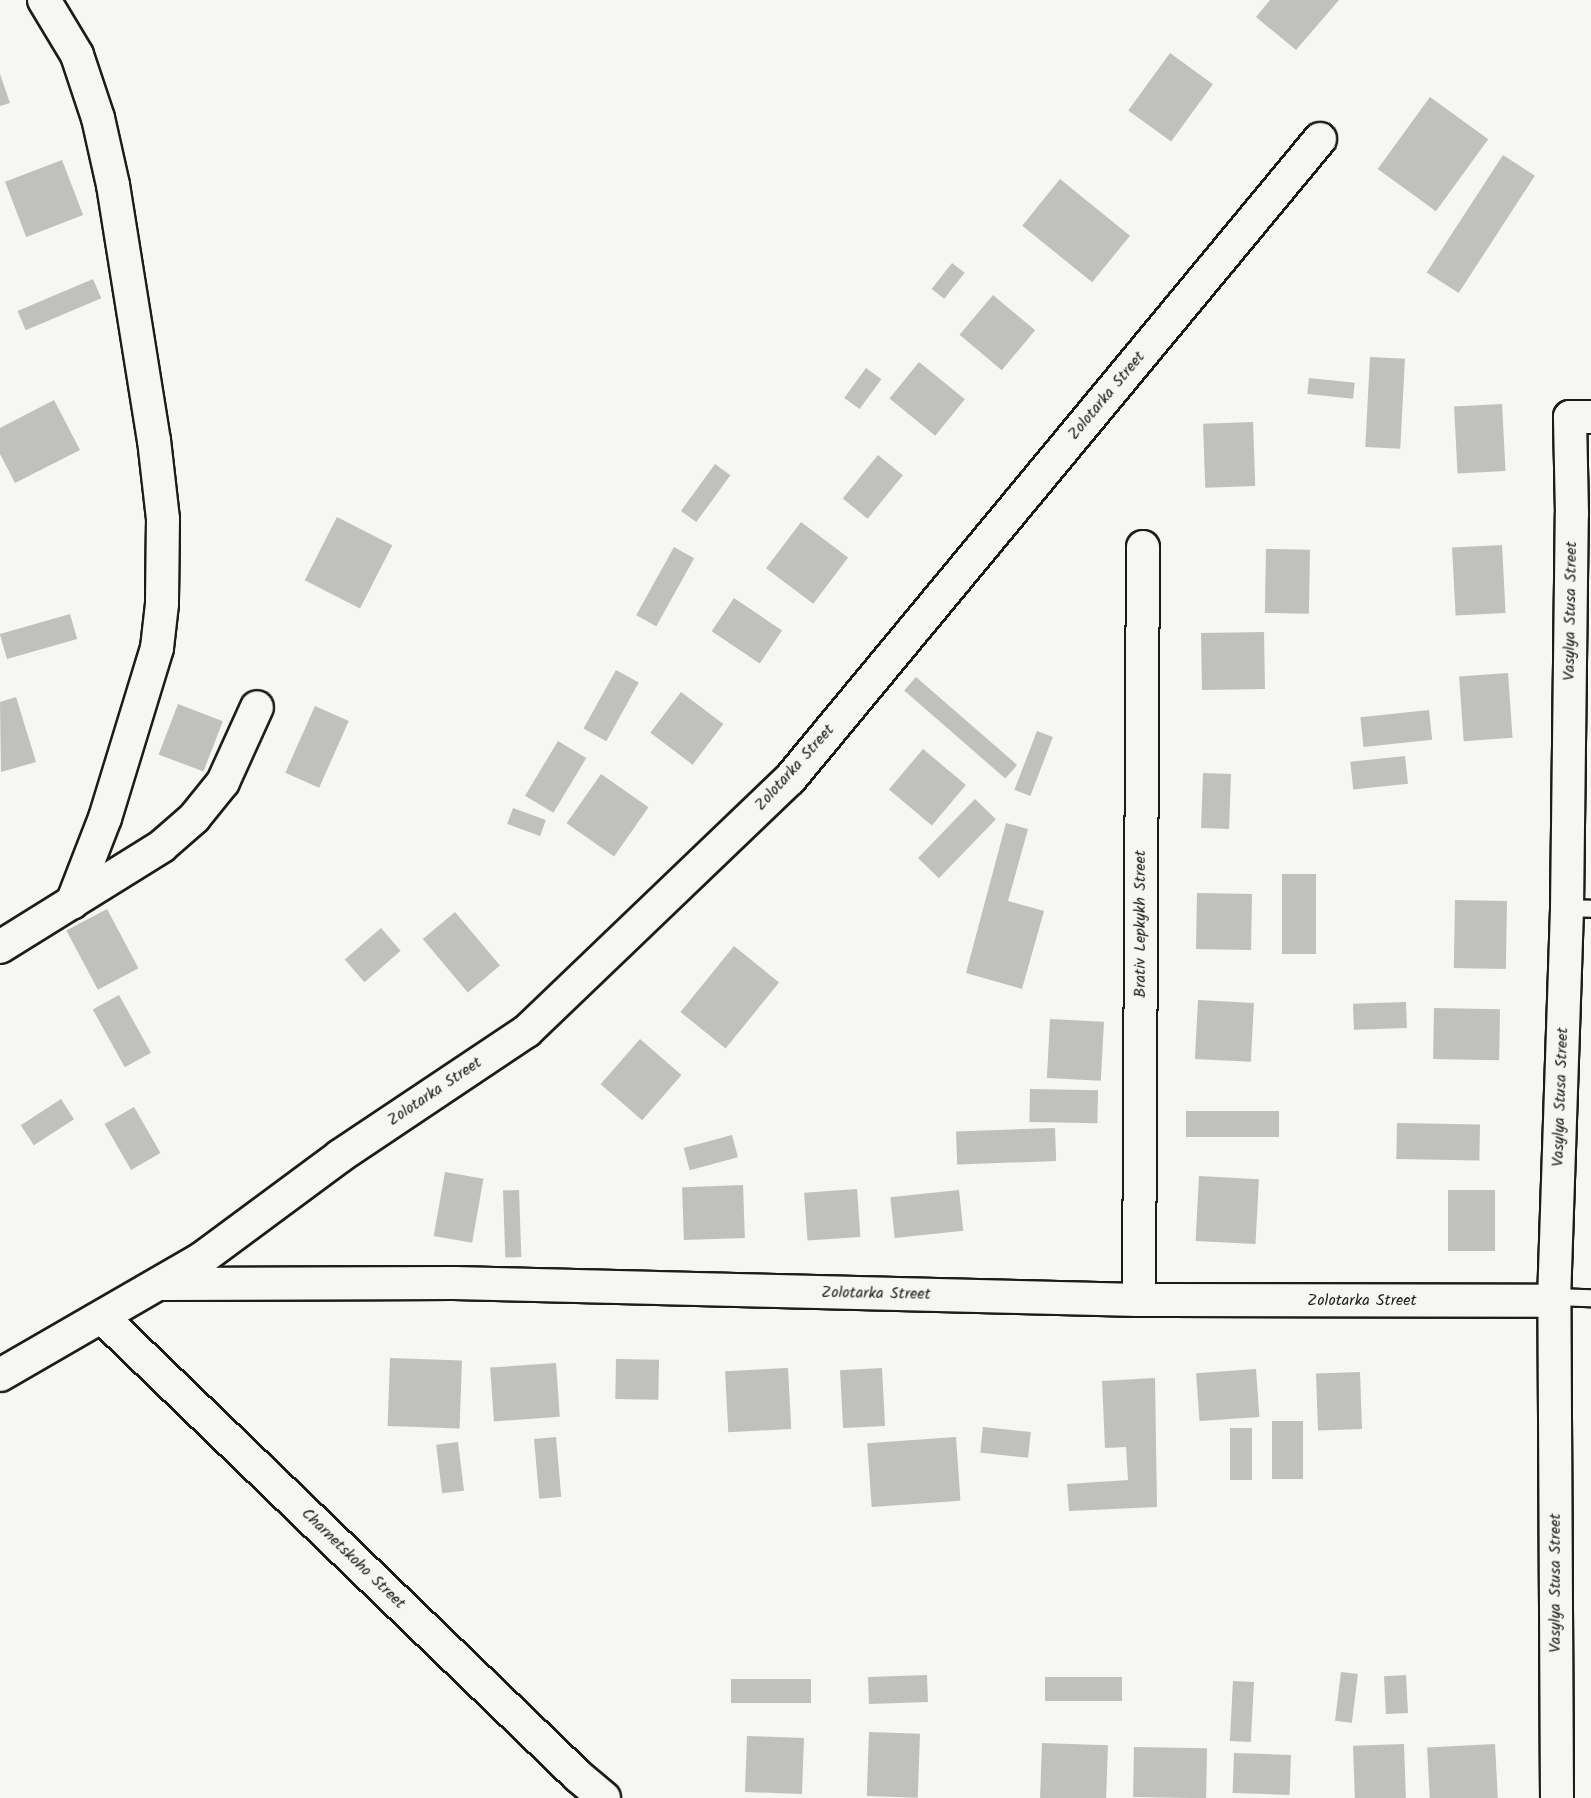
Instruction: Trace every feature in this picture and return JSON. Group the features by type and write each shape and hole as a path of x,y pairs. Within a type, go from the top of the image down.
{"street":[{"path":"44,0 77,55 98,118 114,184 154,440 163,519 162,604 157,648 105,818 72,903"},
{"name":"Zolotarka Street","path":"0,1375 162,1284 244,1229 340,1156 527,1031 790,779 1320,139"},
{"name":"Vasylya Stusa Street","path":"1557,1798 1554,1299 1579,909 1570,417 1591,417"},
{"name":"Brativ Lepkykh Street","path":"1139,1300 1143,548"},
{"path":"0,947 162,846 204,809 223,782 257,707"},
{"name":"Zolotarka Street","path":"162,1284 454,1283 1139,1300 1554,1299"},
{"name":"Charnetskoho Street","path":"103,1318 578,1776 604,1798"}],"lane":[{"path":"1554,1299 1591,1298"}],"building":[{"path":"1270,0 1339,0 1296,50 1256,17"},
{"path":"1170,53 1213,84 1171,142 1128,110"},
{"path":"0,74 10,103 0,106"},
{"path":"1430,97 1488,139 1436,211 1378,169"},
{"path":"1503,155 1535,176 1459,293 1427,272"},
{"path":"62,160 83,215 26,237 5,182"},
{"path":"1060,179 1130,236 1092,282 1022,226"},
{"path":"952,263 965,273 944,299 932,289"},
{"path":"93,279 101,298 26,330 18,311"},
{"path":"993,295 1035,330 1002,370 960,335"},
{"path":"1370,357 1405,359 1400,449 1365,447"},
{"path":"919,362 965,399 935,436 889,399"},
{"path":"866,368 881,379 860,409 844,398"},
{"path":"1309,378 1355,383 1353,399 1307,394"},
{"path":"54,400 80,450 15,483 0,454 0,428"},
{"path":"1502,404 1506,471 1458,473 1454,407"},
{"path":"1253,422 1255,486 1205,488 1203,424"},
{"path":"878,455 903,475 868,519 843,499"},
{"path":"715,464 730,475 696,522 681,511"},
{"path":"337,517 392,545 360,608 305,580"},
{"path":"801,522 848,558 813,604 766,568"},
{"path":"1502,545 1506,613 1456,616 1452,548"},
{"path":"674,547 694,558 656,626 636,615"},
{"path":"1266,549 1310,550 1309,614 1265,613"},
{"path":"734,598 782,630 760,664 712,631"},
{"path":"70,614 77,639 7,659 0,634"},
{"path":"1264,632 1265,689 1202,690 1201,633"},
{"path":"616,670 639,683 606,741 584,729"},
{"path":"1508,673 1513,738 1464,741 1459,676"},
{"path":"916,677 1017,765 1005,778 904,691"},
{"path":"681,692 723,724 693,765 650,733"},
{"path":"16,697 36,762 1,772 0,702"},
{"path":"178,704 223,721 203,772 159,754"},
{"path":"315,706 349,721 319,788 285,773"},
{"path":"1429,710 1432,740 1364,747 1360,717"},
{"path":"1037,731 1053,737 1030,796 1014,790"},
{"path":"558,741 586,758 553,813 525,796"},
{"path":"923,749 966,785 932,826 889,790"},
{"path":"1405,756 1408,784 1353,790 1350,762"},
{"path":"1203,773 1231,774 1229,829 1201,828"},
{"path":"601,774 649,807 614,856 567,823"},
{"path":"975,799 996,819 939,878 918,858"},
{"path":"513,808 546,820 540,836 507,824"},
{"path":"1006,823 1028,829 1008,901 1044,911 1022,989 966,973"},
{"path":"1282,874 1316,874 1316,954 1282,954"},
{"path":"1197,893 1252,894 1251,950 1196,949"},
{"path":"1455,900 1507,901 1506,969 1454,968"},
{"path":"107,909 138,968 98,990 66,931"},
{"path":"455,912 500,966 468,993 423,939"},
{"path":"381,928 401,951 364,982 345,959"},
{"path":"734,946 779,983 726,1049 681,1012"},
{"path":"119,995 151,1053 125,1067 93,1010"},
{"path":"1198,1000 1254,1003 1251,1062 1195,1059"},
{"path":"1406,1002 1407,1028 1354,1030 1353,1004"},
{"path":"1434,1008 1500,1009 1499,1060 1433,1059"},
{"path":"1050,1019 1104,1022 1101,1081 1047,1078"},
{"path":"640,1039 682,1075 642,1120 601,1084"},
{"path":"1030,1089 1098,1090 1097,1123 1029,1122"},
{"path":"61,1099 74,1119 34,1145 21,1125"},
{"path":"134,1107 160,1153 131,1170 105,1124"},
{"path":"1186,1111 1279,1111 1279,1137 1186,1137"},
{"path":"1397,1123 1480,1124 1479,1160 1396,1159"},
{"path":"1055,1128 1056,1161 957,1164 956,1131"},
{"path":"732,1135 738,1157 690,1170 684,1148"},
{"path":"445,1172 483,1179 472,1243 434,1236"},
{"path":"1199,1176 1259,1179 1256,1244 1196,1241"},
{"path":"743,1185 745,1238 684,1240 682,1187"},
{"path":"857,1189 860,1237 807,1241 804,1193"},
{"path":"519,1190 521,1257 505,1258 503,1191"},
{"path":"959,1190 963,1231 895,1238 890,1197"},
{"path":"1448,1190 1495,1190 1495,1251 1448,1251"},
{"path":"390,1358 462,1361 460,1428 388,1426"},
{"path":"616,1359 659,1360 658,1400 615,1399"},
{"path":"556,1363 560,1417 494,1421 490,1368"},
{"path":"788,1368 791,1429 728,1432 725,1371"},
{"path":"882,1368 885,1426 843,1428 840,1370"},
{"path":"1256,1369 1259,1417 1199,1421 1196,1373"},
{"path":"1360,1372 1362,1429 1318,1431 1316,1374"},
{"path":"1155,1378 1157,1507 1069,1511 1067,1484 1128,1480 1126,1447 1105,1448 1102,1381"},
{"path":"1272,1421 1303,1421 1303,1479 1272,1479"},
{"path":"983,1427 1031,1432 1028,1458 980,1453"},
{"path":"1230,1428 1252,1428 1252,1480 1230,1480"},
{"path":"556,1437 561,1497 539,1499 534,1439"},
{"path":"956,1437 960,1501 872,1507 867,1443"},
{"path":"458,1442 464,1491 442,1493 436,1445"},
{"path":"1341,1672 1358,1674 1352,1723 1335,1721"},
{"path":"927,1675 928,1702 869,1704 868,1677"},
{"path":"1406,1675 1408,1713 1386,1714 1384,1676"},
{"path":"1045,1677 1122,1677 1122,1701 1045,1701"},
{"path":"731,1679 811,1679 811,1703 731,1703"},
{"path":"1233,1681 1254,1682 1251,1742 1230,1741"},
{"path":"869,1732 920,1734 918,1798 867,1796"},
{"path":"747,1736 804,1738 802,1794 745,1792"},
{"path":"1042,1743 1108,1745 1106,1798 1040,1798"},
{"path":"1404,1744 1406,1798 1355,1798 1353,1746"},
{"path":"1495,1744 1498,1798 1430,1798 1427,1748"},
{"path":"1134,1747 1207,1748 1206,1798 1133,1797"},
{"path":"1234,1753 1291,1755 1290,1795 1233,1793"}]}
